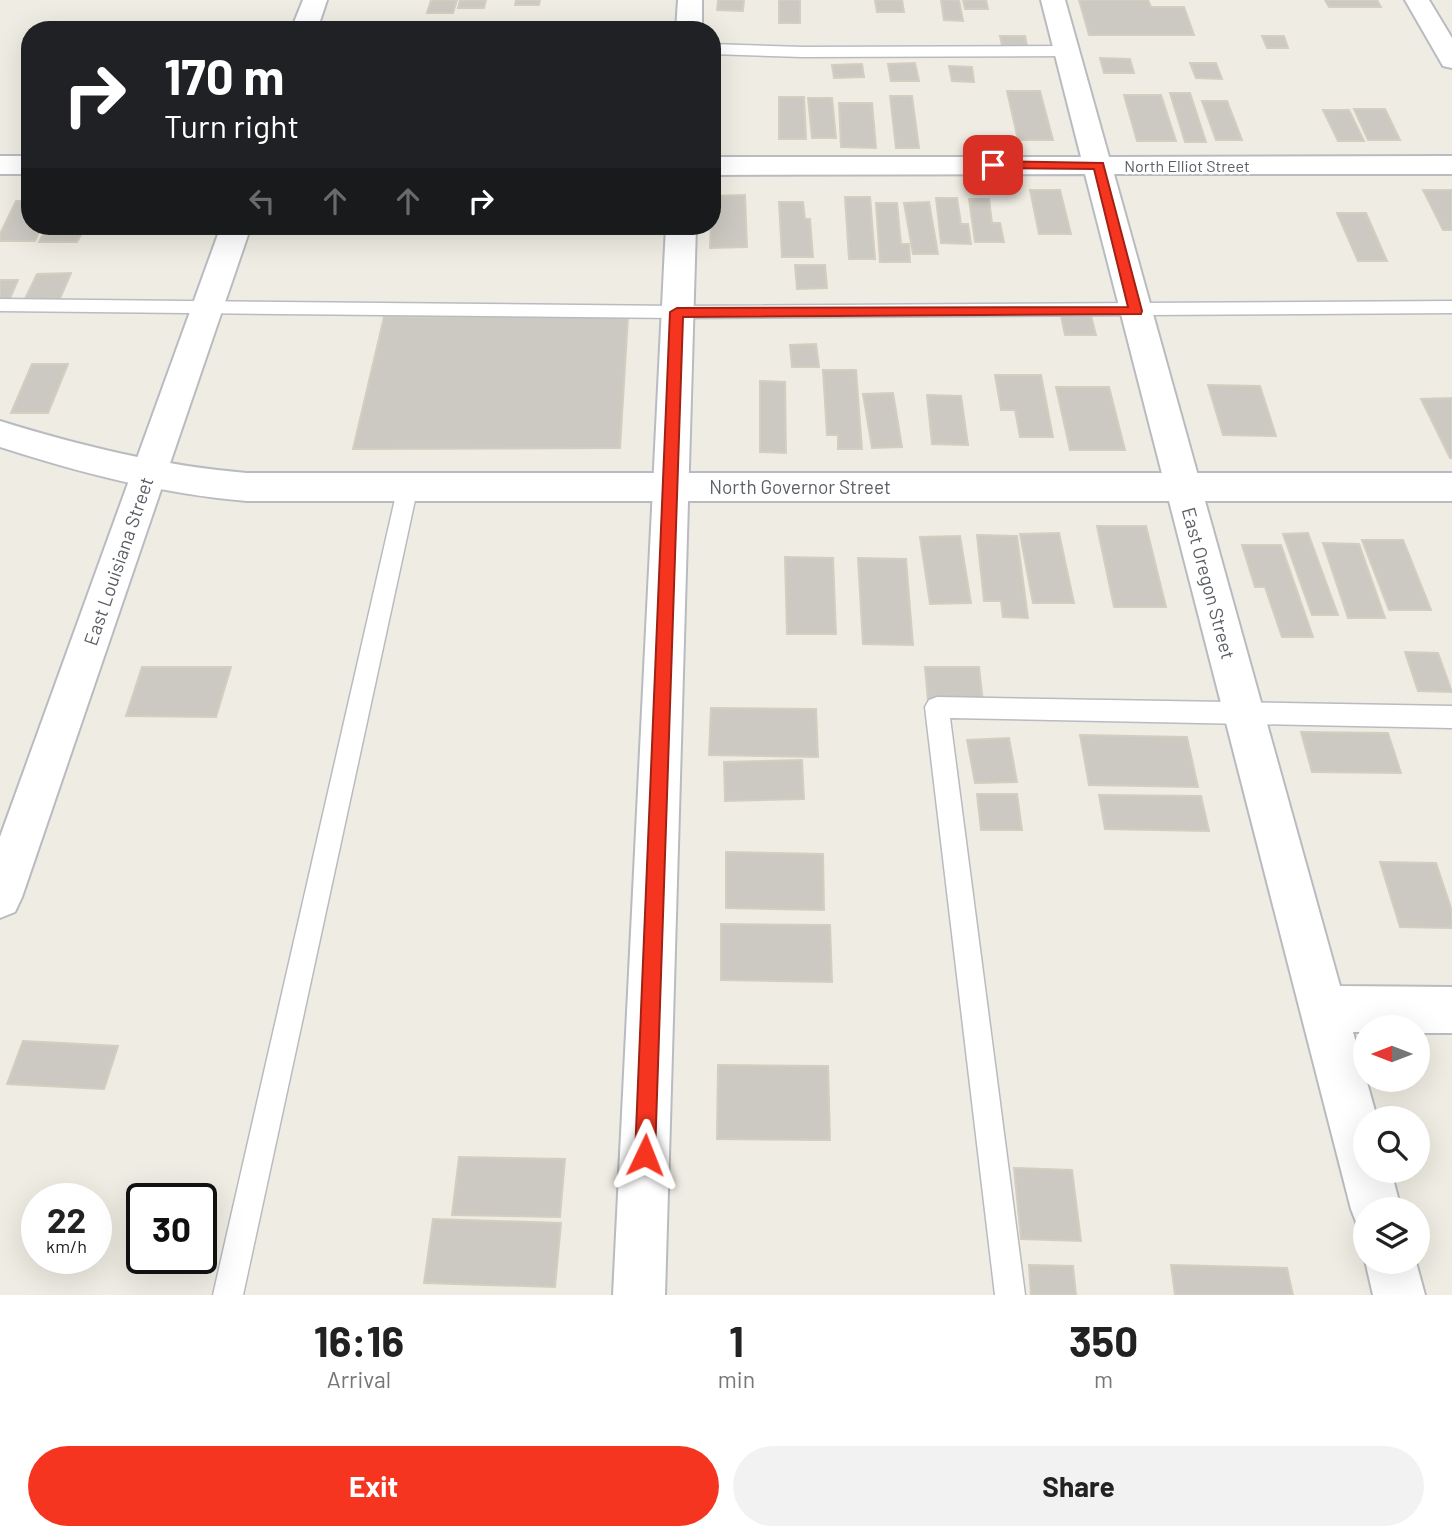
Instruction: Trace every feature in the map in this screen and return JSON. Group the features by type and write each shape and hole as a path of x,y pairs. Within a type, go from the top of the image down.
{"street":[{"path":"307,21 315,0"},
{"path":"689,21 690,0"},
{"name":"East Oregon Street","path":"1053,0 1353,1118"},
{"path":"1417,0 1450,55"},
{"path":"0,165 21,165"},
{"name":"North Elliot Street","path":"721,166 1452,165"},
{"name":"East Louisiana Street","path":"0,897 233,235"},
{"path":"639,1295 681,235"},
{"name":"North Governor Street","path":"0,434 87,462 148,475 247,487 1452,487"},
{"path":"1325,1009 1452,1010"},
{"path":"1393,1274 1399,1295"}],"lane":[{"path":"721,50 1066,51"},
{"path":"0,305 677,312 1452,307"},
{"path":"228,1295 408,486"},
{"path":"1010,1295 937,707 1452,717"}],"building":[{"path":"431,0 457,0 453,13 427,13"},
{"path":"460,0 486,0 484,8 458,8"},
{"path":"516,0 540,0 539,5 515,5"},
{"path":"718,0 744,0 743,11 717,10"},
{"path":"779,0 800,0 800,23 779,23"},
{"path":"875,0 902,0 904,12 877,12"},
{"path":"941,0 959,0 963,21 944,20"},
{"path":"963,0 986,0 988,9 965,9"},
{"path":"1079,0 1148,0 1151,7 1184,7 1194,35 1089,35"},
{"path":"1325,0 1377,0 1381,7 1329,7"},
{"path":"1000,36 1025,36 1028,50 1003,50"},
{"path":"1262,36 1284,36 1288,48 1267,48"},
{"path":"1100,58 1130,59 1134,73 1104,73"},
{"path":"915,63 919,81 891,81 888,64"},
{"path":"1190,63 1216,63 1222,79 1196,78"},
{"path":"862,64 864,77 834,78 832,65"},
{"path":"949,66 972,67 974,82 952,81"},
{"path":"1007,91 1040,91 1053,140 1018,140"},
{"path":"1170,93 1190,93 1206,142 1185,142"},
{"path":"1124,95 1161,95 1176,141 1137,141"},
{"path":"890,96 912,96 919,148 896,148"},
{"path":"779,97 804,97 806,139 779,139"},
{"path":"808,98 832,98 836,138 812,138"},
{"path":"1202,101 1227,101 1242,140 1216,140"},
{"path":"839,103 872,103 876,148 841,147"},
{"path":"1354,109 1385,109 1400,140 1368,140"},
{"path":"1323,110 1349,110 1364,141 1338,141"},
{"path":"1030,190 1060,190 1071,234 1039,234"},
{"path":"1423,190 1452,190 1452,230 1443,230"},
{"path":"745,195 747,247 710,248 710,235 721,235 721,196"},
{"path":"845,197 870,197 875,259 849,259"},
{"path":"936,198 957,198 961,224 968,224 971,244 941,243"},
{"path":"969,199 989,199 992,223 1000,223 1004,242 975,242"},
{"path":"16,201 21,201 21,235 38,235 35,241 0,241 0,234"},
{"path":"779,202 803,202 805,219 810,219 813,257 782,257"},
{"path":"929,202 938,254 913,254 904,203"},
{"path":"876,203 897,203 901,244 909,244 910,262 880,262"},
{"path":"1337,213 1366,213 1387,261 1358,261"},
{"path":"42,235 81,235 77,242 39,242"},
{"path":"795,265 825,265 827,288 797,289"},
{"path":"71,273 58,303 23,303 37,274"},
{"path":"0,280 18,280 8,303 0,303"},
{"path":"1061,316 1091,316 1096,335 1065,335"},
{"path":"384,317 628,317 620,448 353,449"},
{"path":"816,344 819,367 792,367 790,345"},
{"path":"32,364 68,364 48,413 11,413"},
{"path":"823,370 856,370 862,449 838,449 838,435 827,435"},
{"path":"995,375 1041,375 1053,437 1020,437 1015,410 1001,410"},
{"path":"760,381 785,382 786,453 760,452"},
{"path":"1208,385 1260,386 1276,436 1223,435"},
{"path":"1056,387 1109,387 1125,450 1070,450"},
{"path":"893,393 902,447 872,448 863,394"},
{"path":"927,395 961,396 968,445 932,444"},
{"path":"1452,398 1452,458 1450,458 1421,399"},
{"path":"1097,526 1146,526 1166,607 1114,607"},
{"path":"1059,533 1074,603 1033,603 1020,534"},
{"path":"1308,533 1338,615 1312,615 1283,534"},
{"path":"977,535 1017,536 1028,618 1003,617 1001,601 984,601"},
{"path":"960,536 971,603 930,604 920,537"},
{"path":"1362,540 1403,540 1431,610 1389,610"},
{"path":"1323,543 1359,544 1385,618 1348,618"},
{"path":"1242,545 1281,545 1313,637 1282,637 1265,587 1255,587"},
{"path":"785,557 833,558 836,634 787,634"},
{"path":"858,558 906,559 913,645 863,644"},
{"path":"1405,652 1438,653 1452,692 1418,691"},
{"path":"142,667 231,667 216,717 126,716"},
{"path":"925,667 979,667 983,702 928,701"},
{"path":"711,708 816,709 818,757 709,755"},
{"path":"1301,732 1388,733 1401,773 1312,772"},
{"path":"1080,735 1187,737 1198,787 1089,785"},
{"path":"1009,738 1017,782 975,783 967,740"},
{"path":"802,760 804,799 725,801 724,762"},
{"path":"977,794 1017,794 1022,830 981,830"},
{"path":"1099,795 1201,796 1209,831 1105,829"},
{"path":"726,852 823,854 824,910 726,908"},
{"path":"1380,862 1436,863 1452,911 1452,928 1400,927"},
{"path":"721,924 830,925 832,982 721,980"},
{"path":"23,1041 118,1046 104,1089 7,1084"},
{"path":"718,1065 828,1066 830,1140 717,1139"},
{"path":"459,1157 565,1159 560,1217 452,1215"},
{"path":"1014,1168 1072,1170 1081,1241 1021,1239"},
{"path":"433,1219 561,1223 555,1287 424,1283"},
{"path":"1029,1265 1073,1266 1076,1295 1031,1295"},
{"path":"1171,1265 1287,1268 1293,1295 1175,1295"}],"route":[{"path":"645,1155 677,312 1136,311 1099,166 993,165"}]}
